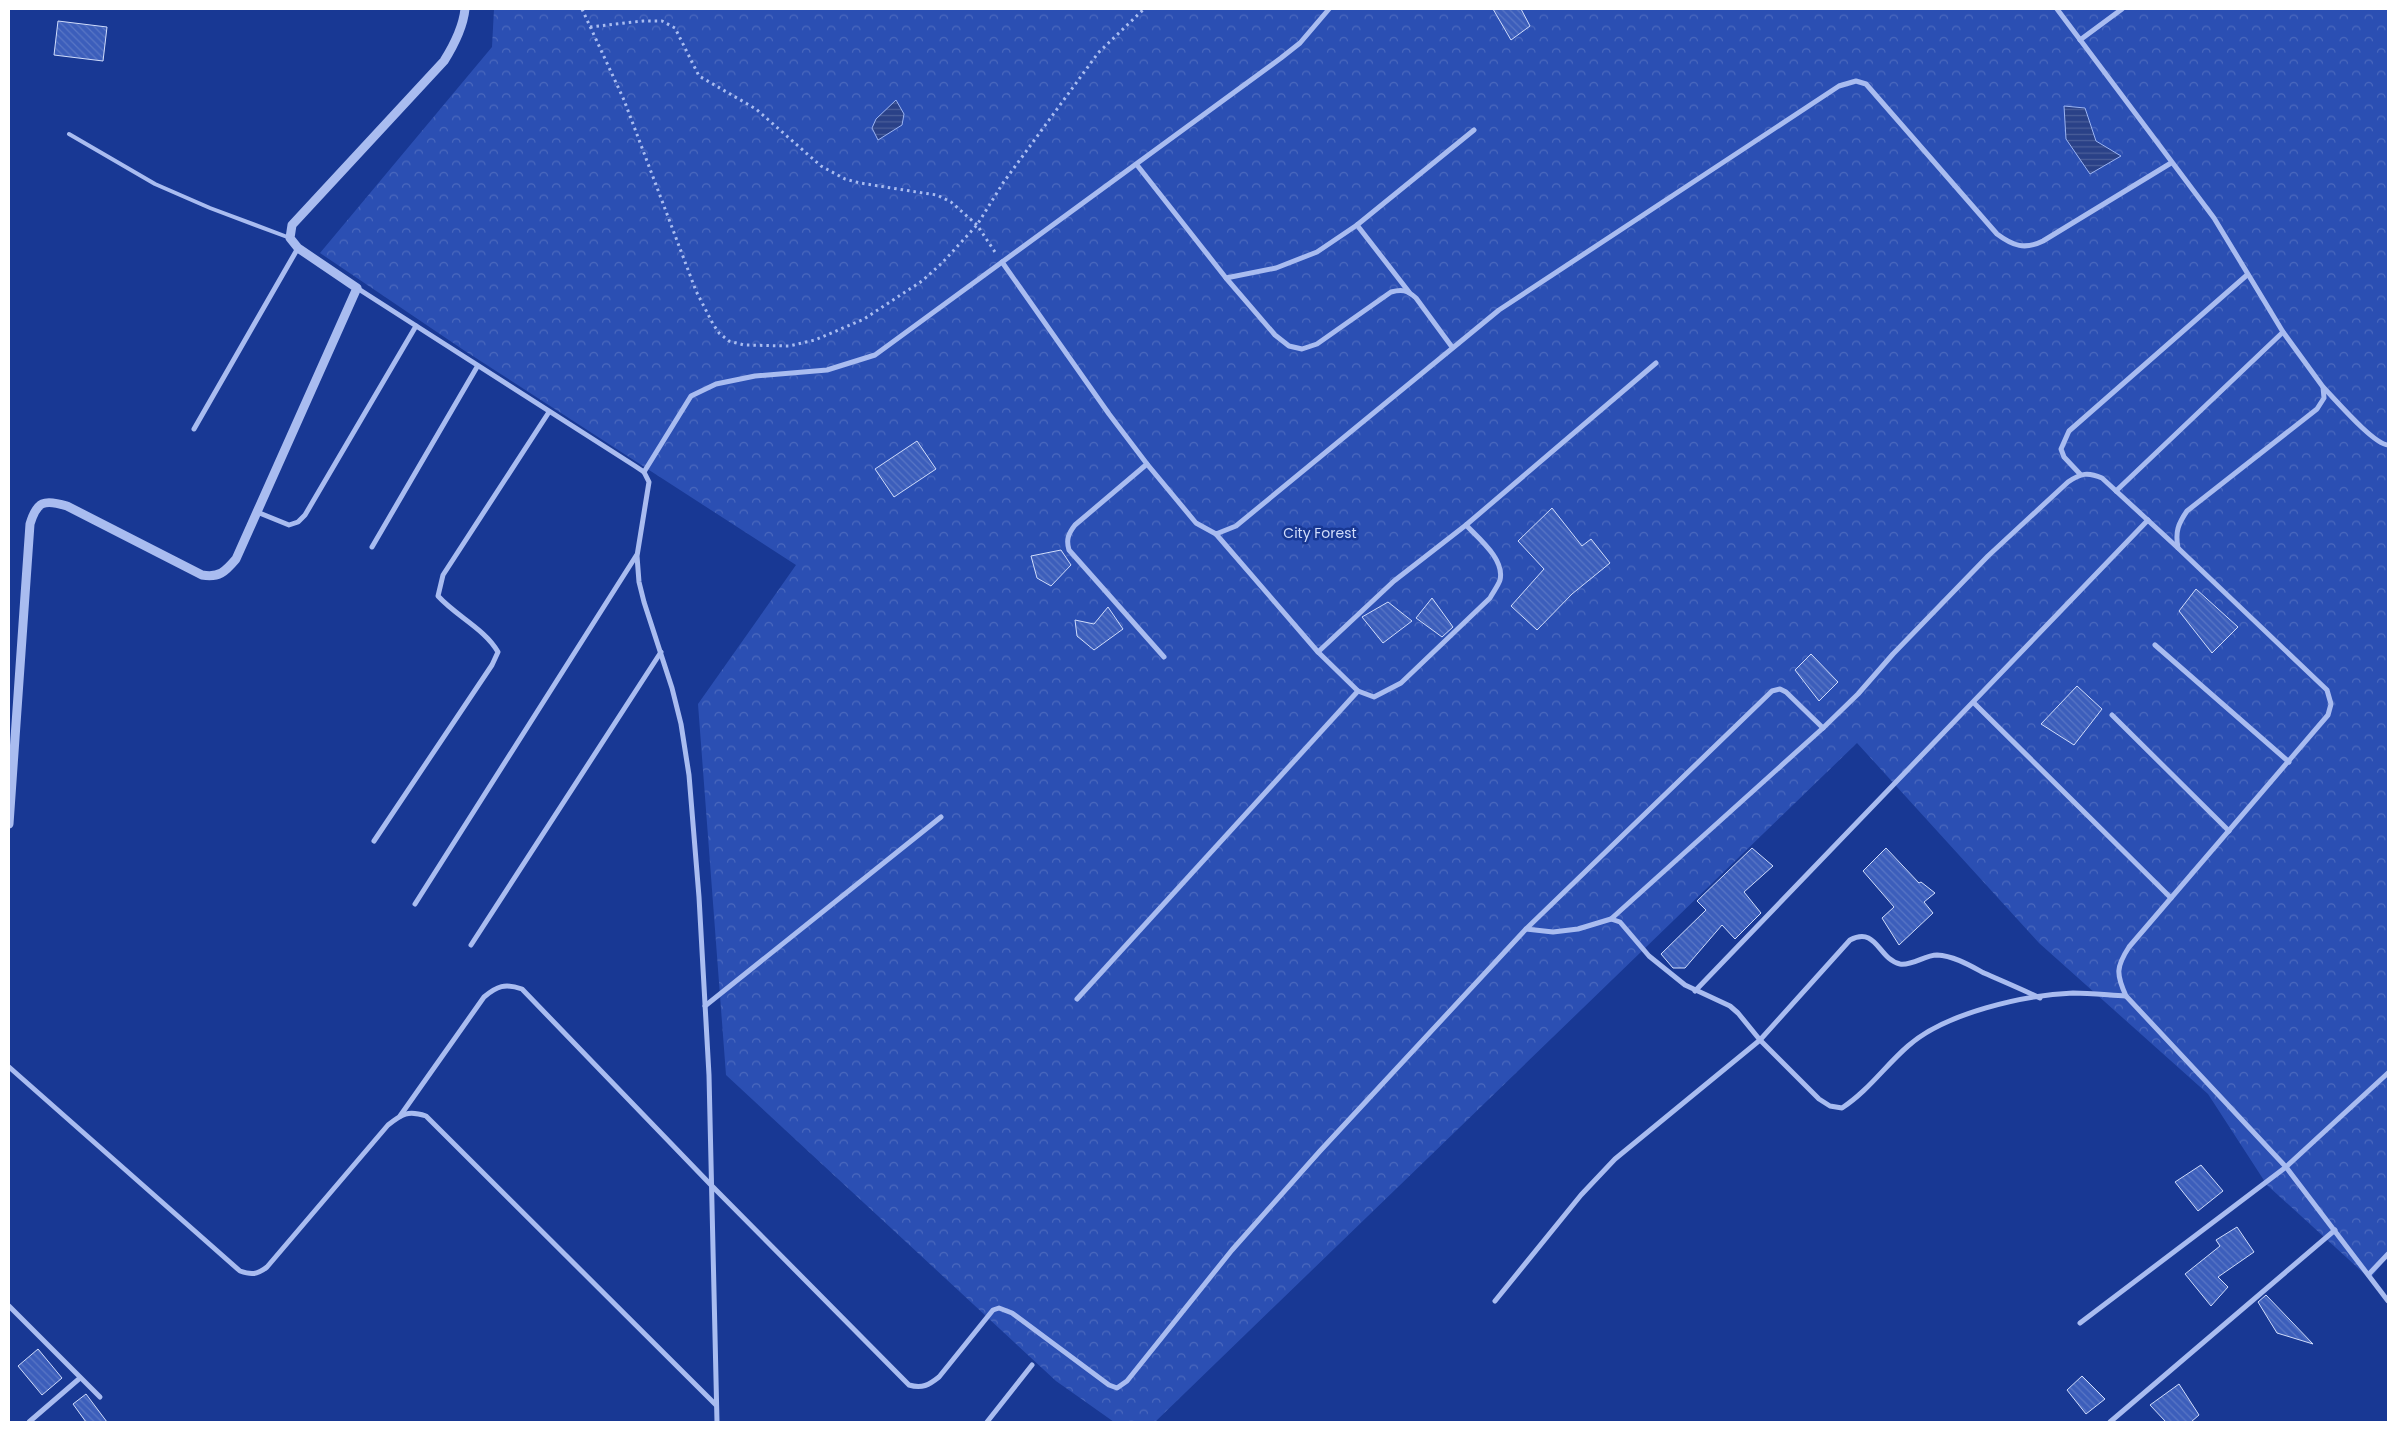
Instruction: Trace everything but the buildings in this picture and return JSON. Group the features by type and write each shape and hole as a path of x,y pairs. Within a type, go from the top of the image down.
{"street":[{"path":"464,9 455,43 444,61 301,215 292,226 290,238 298,248 357,288 477,367 644,472 648,482 648,493 636,556 644,602 681,724 689,775 705,1006 717,1422"},
{"path":"644,472 692,396 716,384 755,376 827,370 875,355 1300,43 1329,9"},
{"path":"2057,9 2214,218 2283,332 2322,387 2373,437 2384,445 2388,445"},
{"path":"2080,40 2122,9"},
{"path":"1216,534 1236,526 1499,310 1544,278 1839,86 1856,81 1866,84 1997,234 2010,243 2022,247 2032,246 2042,241 2171,163"},
{"path":"1226,278 1276,268 1317,252 1357,225 1474,130"},
{"path":"1136,165 1226,278 1275,335 1289,346 1302,350 1317,344 1390,292 1401,289 1409,292"},
{"path":"1357,225 1452,347"},
{"path":"194,429 298,248"},
{"path":"1002,262 1109,414 1196,524 1216,534 1318,652 1358,691 1374,697 1401,683 1490,598 1500,581 1500,570 1494,556 1466,525"},
{"path":"2080,474 2064,457 2061,449 2069,430 2247,275"},
{"path":"9,824 30,524 34,510 42,503 52,501 67,506 202,575 215,577 225,572 236,559 357,288"},
{"path":"257,512 289,525 298,522 305,514 416,326"},
{"path":"2116,491 2283,332"},
{"path":"1318,652 1394,580 1466,525 1656,363"},
{"path":"372,547 477,367"},
{"path":"2178,548 2177,529 2187,511 2317,409 2324,398 2322,387"},
{"path":"374,841 492,666 498,652 492,641 448,607 438,596 439,587 443,575 549,412"},
{"path":"1147,464 1075,525 1069,532 1066,542 1069,550 1164,657"},
{"path":"1526,929 1553,932 1578,929 1611,919 1823,728 1858,694 1893,654 1988,556 2068,482 2080,474 2092,474 2102,478 2327,690 2331,704 2328,715 2289,762 2129,947 2120,961 2118,978 2126,996 2286,1167 2388,1301"},
{"path":"1695,991 2148,520"},
{"path":"415,904 636,556"},
{"path":"2156,645 2289,762"},
{"path":"471,945 660,652"},
{"path":"400,1116 484,997 495,987 509,984 522,989 531,996 711,1186 909,1385 920,1388 930,1384 939,1377 993,1310 998,1308 1012,1313 1109,1385 1117,1388 1127,1381 1232,1250 1526,929 1772,691 1780,689 1786,692 1823,728"},
{"path":"1077,999 1358,691"},
{"path":"1974,703 2171,898"},
{"path":"2112,715 2229,831"},
{"path":"705,1006 941,817"},
{"path":"1611,919 1620,922 1649,956 1685,986 1730,1006 1747,1022 1760,1040 1819,1099 1830,1106 1842,1108 1864,1091 1908,1046 1944,1022 2006,1004 2072,993 2126,996"},
{"path":"1495,1301 1581,1195 1615,1159 1760,1040 1850,940 1856,936 1872,939 1891,958 1901,964 1911,963 1924,956 1952,958 2040,998"},
{"path":"9,1067 240,1271 250,1274 259,1273 266,1267 388,1124 400,1116 413,1112 426,1116 717,1406"},
{"path":"2080,1323 2286,1167 2388,1073"},
{"path":"2110,1422 2335,1230"},
{"path":"2369,1274 2388,1254"},
{"path":"9,1306 100,1397"},
{"path":"987,1422 1032,1365"},
{"path":"29,1422 80,1378"}],"lane":[{"path":"69,134 155,184 210,208 290,238"}],"path":[{"path":"582,9 624,100 696,291 713,324 719,333 729,341 744,345 789,346 815,340 864,319 922,281 962,243 977,225 1008,175 1098,53 1144,9"},
{"path":"590,27 643,21 662,21 675,28 699,76 756,109 821,166 860,184 937,195 950,202 977,225 992,248"}],"green space":[{"name":"City Forest","path":"494,9 2388,9 2388,1256 2370,1279 2267,1185 2208,1094 2039,943 1857,743 1155,1422 1114,1422 1056,1381 726,1075 698,704 796,565 465,351 320,253 492,47"}],"shaded area":[{"path":"896,100 904,114 902,125 878,140 872,128 876,119"},
{"path":"2064,106 2085,108 2096,141 2121,156 2090,174 2066,139"}]}
